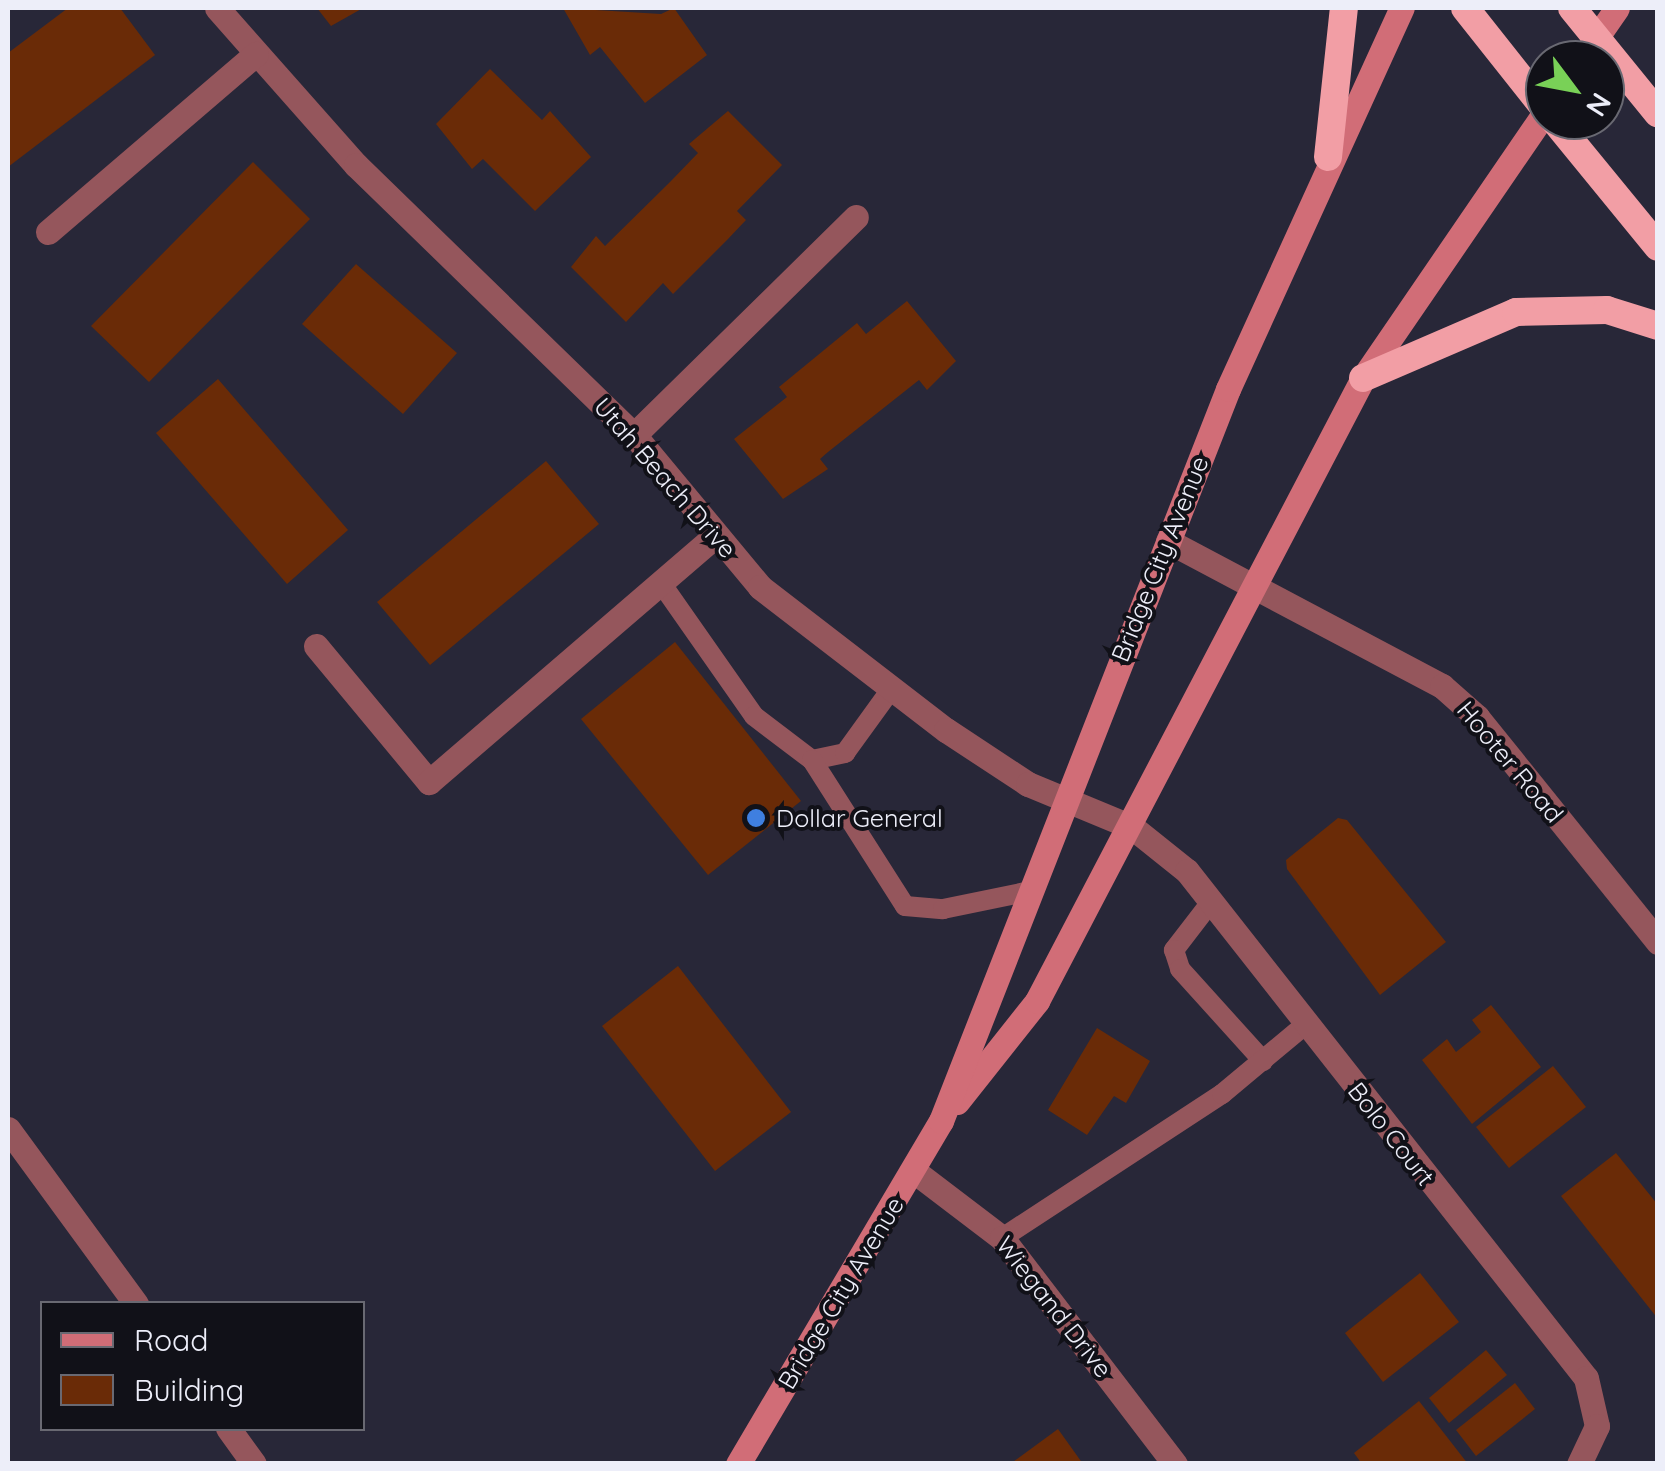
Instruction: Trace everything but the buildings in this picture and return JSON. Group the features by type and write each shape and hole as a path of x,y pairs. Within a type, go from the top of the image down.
{"highway":[{"path":"1328,157 1344,8"},
{"path":"1465,8 1525,85"},
{"path":"1572,8 1658,114"},
{"path":"1570,140 1658,247"},
{"path":"1363,378 1516,312 1607,310 1658,326"}],"main road":[{"name":"Bridge City Avenue","path":"738,1464 941,1121 1026,892 1168,541 1328,157 1402,8"},
{"path":"1594,40 1616,8"},
{"name":"Bridge City Avenue","path":"941,1121 1038,1001 1363,378 1525,140"}],"street":[{"name":"Utah Beach Drive","path":"218,8 356,165 634,435 714,537 760,586 892,688 1028,784 1132,826"},
{"path":"48,232 256,54"},
{"path":"634,435 856,217"},
{"path":"316,646 429,782 714,537"},
{"name":"Hooter Road","path":"1168,541 1254,583 1442,686 1477,717 1658,942"},
{"name":"Bolo Court","path":"1132,826 1211,902 1586,1378 1596,1426 1579,1464"},
{"path":"8,1129 134,1301"},
{"name":"Wiegand Drive","path":"914,1171 1002,1238 1175,1464"},
{"path":"230,1431 254,1464"}],"lane":[{"path":"661,583 754,716 812,760 905,906 943,909 1026,892"},
{"path":"812,760 845,753 892,688"},
{"path":"1211,902 1180,936 1174,950 1180,969 1263,1060"},
{"path":"1002,1238 1263,1060 1306,1024"}],"place":[{"name":"Dollar General","path":"756,818"}]}
